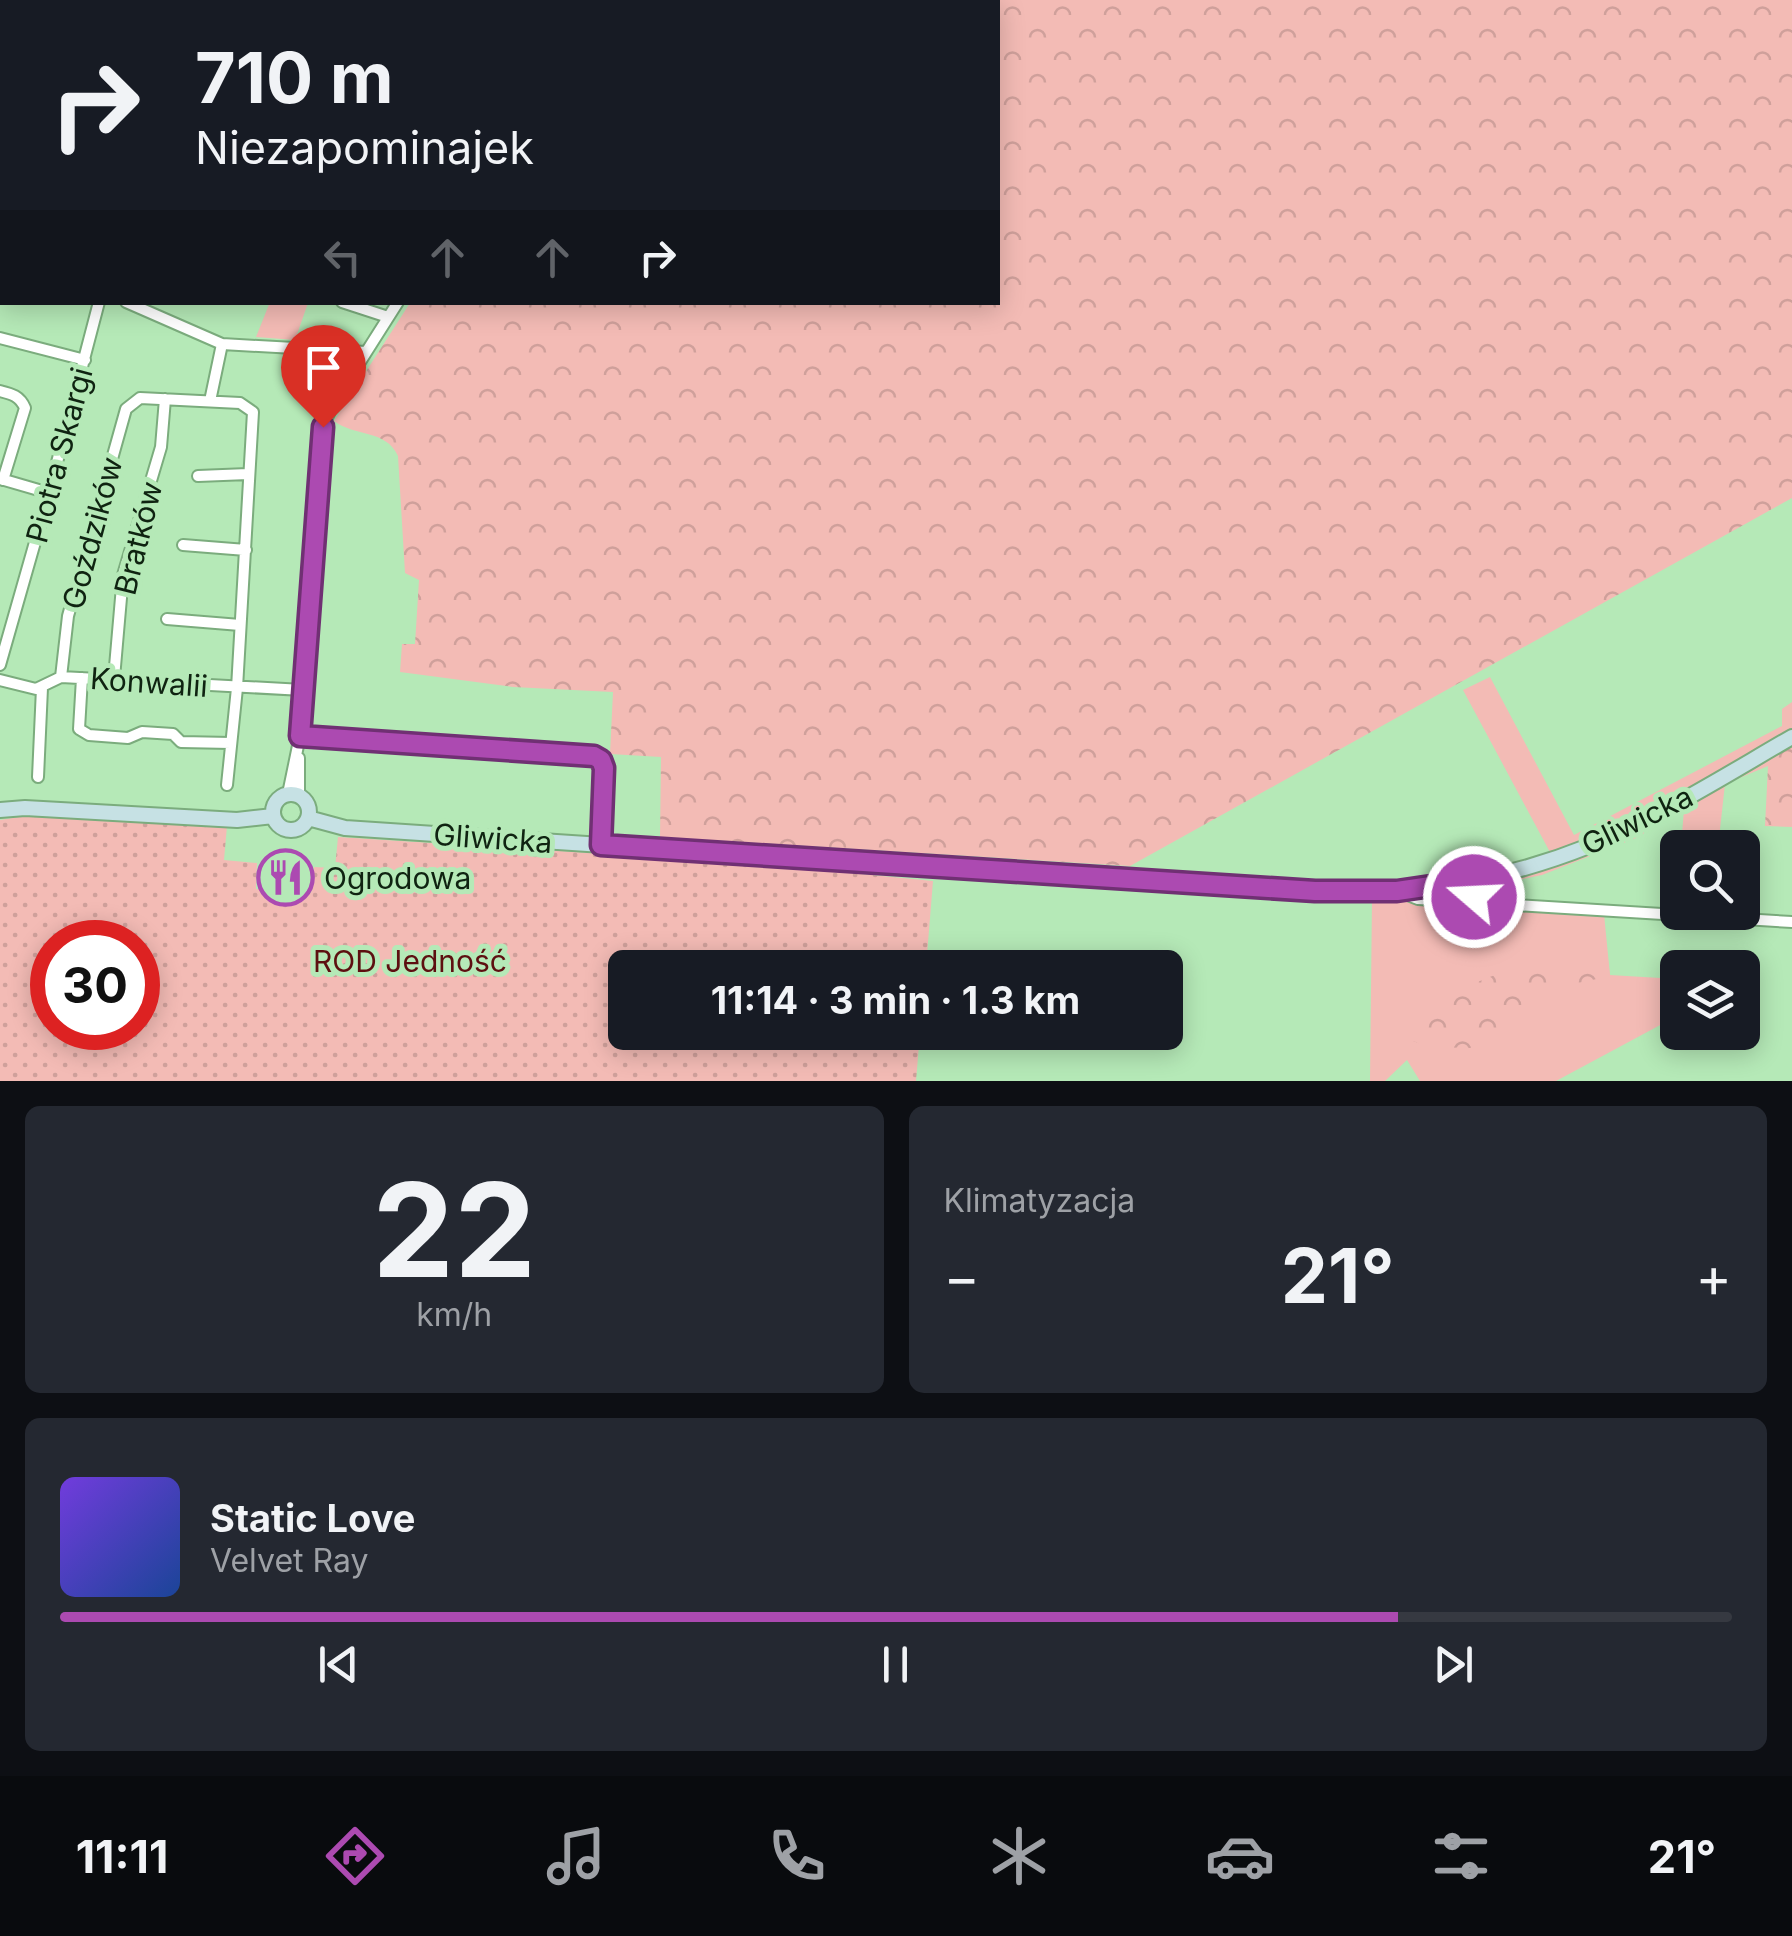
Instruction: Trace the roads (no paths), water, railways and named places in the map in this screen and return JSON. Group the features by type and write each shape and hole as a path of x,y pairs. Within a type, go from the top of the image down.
{"main road":[{"name":"Gliwicka","path":"308,818 345,828 1280,890 1397,891 1472,880 1554,858 1617,834 1792,737"},
{"path":"294,795 308,806 308,818 299,828 288,830 274,816 276,802 294,795"},
{"path":"0,810 25,808 238,820 274,816"}],"street":[{"name":"Piotra Skargi","path":"0,665 98,305"},
{"path":"133,305 222,344 366,352"},
{"path":"351,305 388,317"},
{"path":"323,427 396,305"},
{"path":"0,338 84,360"},
{"path":"210,401 222,344"},
{"path":"294,795 323,427 325,350"},
{"path":"0,391 15,395 25,408 2,480 50,493"},
{"name":"Goździków","path":"61,676 68,616 126,409 140,398 165,399"},
{"path":"165,399 240,403 253,412 237,688 227,785"},
{"name":"Bratków","path":"114,678 123,575 161,446 165,399"},
{"path":"198,476 248,474"},
{"path":"183,545 246,550"},
{"path":"0,616 13,620"},
{"path":"167,619 240,625"},
{"name":"Konwalii","path":"42,688 61,676 303,690"},
{"path":"82,678 79,729 89,735 128,738 142,732 173,734 181,742 231,743"},
{"path":"0,680 42,688 38,777"},
{"path":"300,736 594,756 604,768 601,845"},
{"path":"1472,880 1474,902"},
{"name":"Gliwicka","path":"1397,891 1418,899 1792,922"}],"place":[{"name":"Ogrodowa","path":"285,878"}],"park label":[{"name":"ROD Jedność","path":"410,961"}]}
